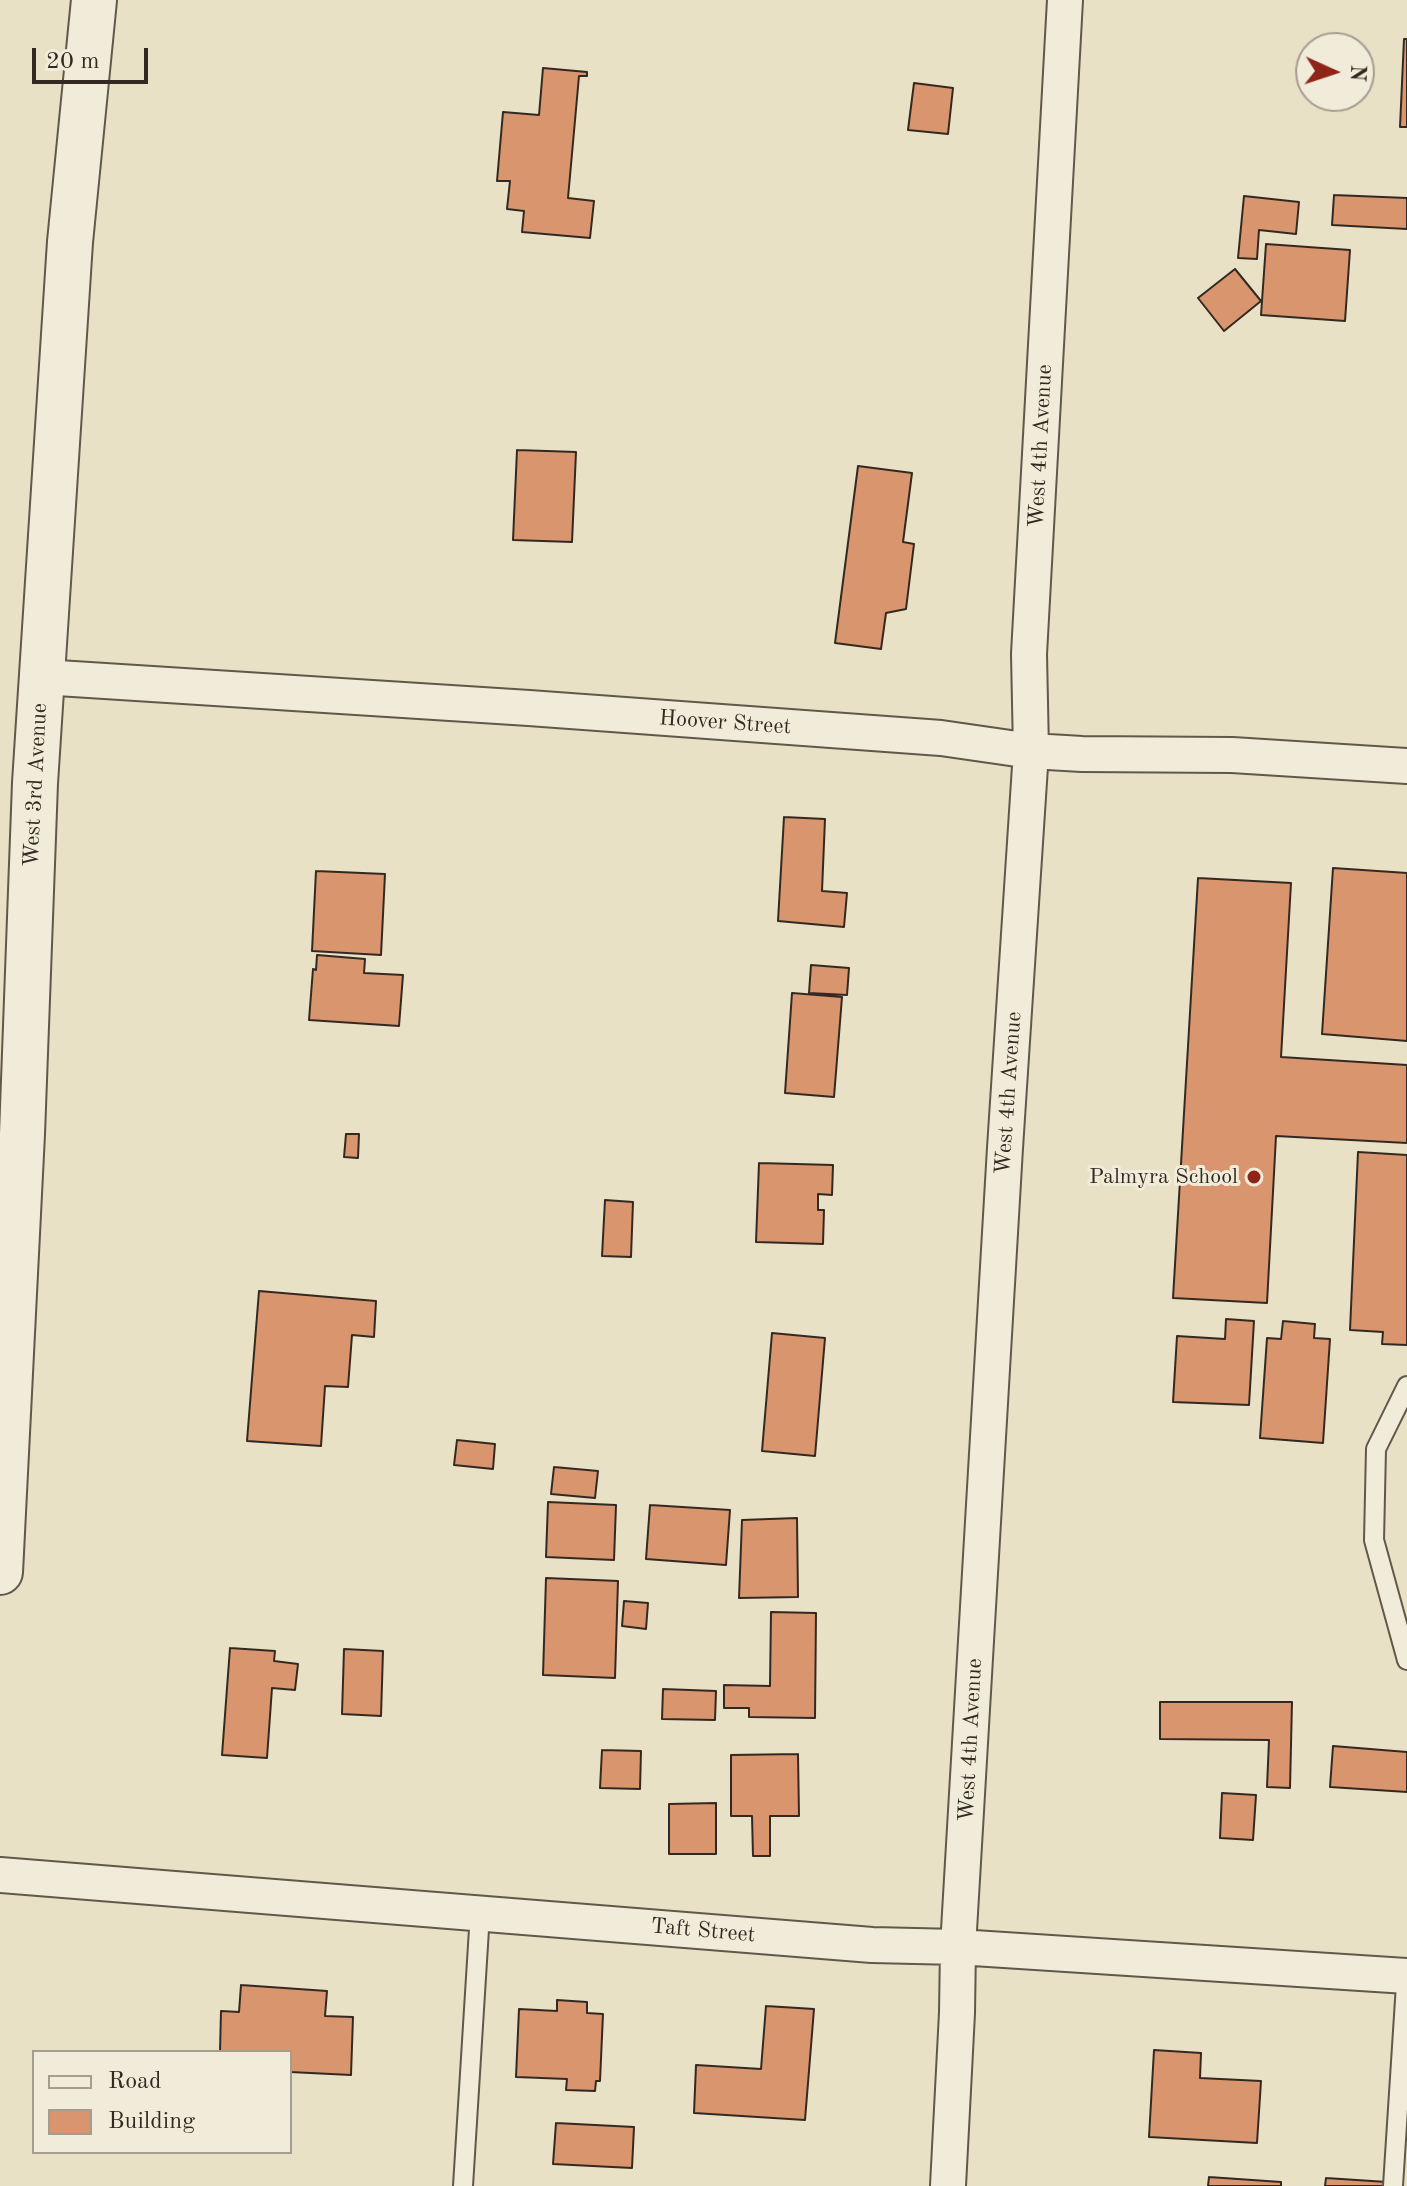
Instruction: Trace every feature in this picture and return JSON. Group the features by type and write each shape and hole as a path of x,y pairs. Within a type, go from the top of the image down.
{"street":[{"name":"West 3rd Avenue","path":"0,1572 22,1134 35,783 70,242 94,0"},
{"name":"West 4th Avenue","path":"948,2186 958,1947 1031,751 1029,654 1065,0"},
{"name":"Hoover Street","path":"42,677 925,737 1031,751 1232,755 1407,766"},
{"name":"Taft Street","path":"0,1875 872,1945 958,1947 1407,1976"}],"lane":[{"path":"1407,1386 1376,1449 1374,1540 1407,1660"},
{"path":"463,2186 480,1913"},
{"path":"1393,2186 1407,1969"}],"building":[{"path":"1404,39 1407,39 1407,127 1400,127"},
{"path":"543,68 587,72 587,76 579,76 568,198 594,201 590,238 522,232 524,211 507,209 510,181 497,181 503,112 539,115"},
{"path":"914,83 953,88 948,134 908,130"},
{"path":"1334,195 1407,198 1407,229 1332,225"},
{"path":"1244,196 1299,202 1296,234 1259,230 1257,259 1238,258"},
{"path":"1266,244 1350,250 1345,321 1261,315"},
{"path":"1235,269 1261,301 1224,331 1198,298"},
{"path":"517,450 576,452 572,542 513,540"},
{"path":"858,466 912,473 903,542 914,544 906,609 886,613 881,649 835,643"},
{"path":"784,817 825,819 822,891 847,893 844,927 778,921"},
{"path":"1333,868 1407,873 1407,1041 1322,1034"},
{"path":"316,871 385,874 381,955 312,951"},
{"path":"1198,878 1291,883 1281,1057 1407,1065 1407,1143 1276,1136 1267,1303 1173,1298"},
{"path":"317,955 365,959 364,973 403,975 399,1026 309,1020"},
{"path":"811,965 849,968 847,995 809,993"},
{"path":"792,993 842,997 834,1097 785,1093"},
{"path":"346,1134 359,1134 358,1158 344,1157"},
{"path":"1358,1152 1407,1155 1407,1345 1382,1344 1383,1332 1350,1330"},
{"path":"759,1163 833,1165 832,1195 818,1194 818,1210 824,1210 823,1244 756,1242"},
{"path":"605,1200 633,1202 631,1257 602,1256"},
{"path":"259,1291 376,1301 374,1337 352,1335 348,1387 325,1386 321,1446 247,1441"},
{"path":"1226,1319 1254,1321 1249,1405 1173,1402 1177,1336 1225,1339"},
{"path":"1283,1321 1315,1324 1314,1338 1330,1339 1323,1443 1260,1438 1267,1338 1281,1339"},
{"path":"772,1333 825,1338 815,1456 762,1451"},
{"path":"457,1440 495,1444 493,1469 454,1465"},
{"path":"554,1467 598,1471 595,1498 551,1494"},
{"path":"548,1502 616,1505 614,1560 546,1557"},
{"path":"650,1505 730,1510 726,1565 646,1559"},
{"path":"797,1518 798,1597 739,1598 742,1520"},
{"path":"546,1578 618,1581 615,1678 543,1675"},
{"path":"624,1601 648,1603 646,1629 622,1626"},
{"path":"771,1612 816,1613 815,1718 749,1717 749,1708 724,1708 724,1685 770,1686"},
{"path":"230,1648 275,1651 274,1661 298,1664 295,1690 272,1688 267,1758 222,1755"},
{"path":"344,1649 383,1651 381,1716 342,1714"},
{"path":"663,1689 716,1691 715,1720 662,1719"},
{"path":"1160,1702 1292,1702 1290,1788 1267,1787 1269,1740 1160,1739"},
{"path":"1333,1746 1407,1752 1407,1792 1330,1787"},
{"path":"602,1750 641,1751 640,1789 600,1788"},
{"path":"798,1754 799,1816 770,1816 770,1856 753,1856 752,1816 731,1816 731,1755"},
{"path":"1222,1793 1256,1795 1253,1840 1220,1838"},
{"path":"716,1803 716,1854 669,1854 669,1804"},
{"path":"241,1985 327,1991 325,2016 353,2017 351,2075 292,2072 292,2050 220,2050 221,2011 239,2012"},
{"path":"557,2000 587,2002 587,2013 603,2014 600,2081 596,2081 595,2091 566,2090 567,2079 516,2077 519,2009 557,2011"},
{"path":"766,2006 814,2009 805,2120 694,2113 696,2065 761,2069"},
{"path":"1154,2050 1201,2053 1200,2078 1261,2081 1257,2143 1149,2137"},
{"path":"556,2123 634,2127 632,2168 553,2164"},
{"path":"1209,2177 1281,2182 1281,2186 1208,2186"},
{"path":"1326,2178 1387,2182 1387,2186 1325,2186"}],"place":[{"name":"Palmyra School","path":"1254,1177"}]}
